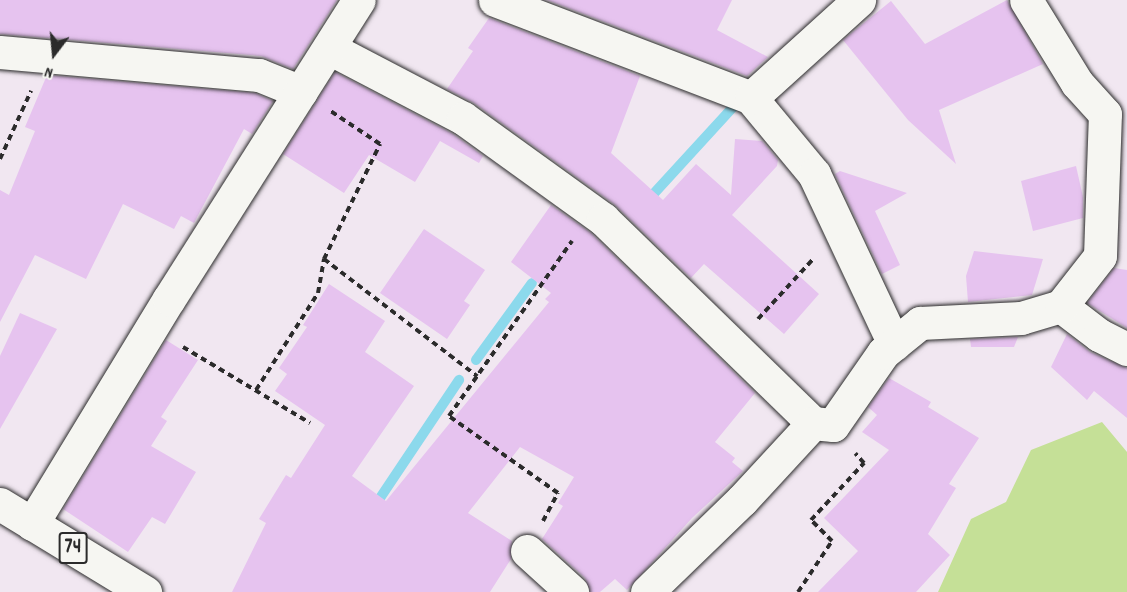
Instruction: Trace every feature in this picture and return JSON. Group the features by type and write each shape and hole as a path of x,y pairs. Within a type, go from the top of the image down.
{"street":[{"path":"32,524 151,328 359,0"},
{"path":"495,0 751,98 814,174 894,344"},
{"path":"751,98 859,0"},
{"path":"647,592 823,424 883,353 920,323 1021,318 1061,306 1100,256 1105,114 1077,82 1026,0"},
{"path":"328,48 463,118 593,211 734,346 823,424"},
{"path":"0,52 259,75 301,92"},
{"path":"1061,306 1099,335 1127,349"},
{"name":"74","path":"0,504 145,592"},
{"path":"527,551 572,592"}],"path":[{"path":"0,159 47,57"},
{"path":"256,390 318,294 324,259 380,144 301,92"},
{"path":"527,551 558,493 449,416 593,211"},
{"path":"734,346 840,230"},
{"path":"324,259 477,376"},
{"path":"151,328 310,423"},
{"path":"798,592 832,541 811,520 864,463 823,424"}],"green space":[{"path":"1102,422 1127,452 1127,592 938,592 971,519 1006,502 1031,450"}],"building":[{"path":"0,0 337,0 293,69 261,56 0,34"},
{"path":"547,0 732,0 717,30 768,57 747,76"},
{"path":"1007,0 1043,64 939,110 956,164 908,120 843,40 891,1 925,44"},
{"path":"489,18 640,76 611,153 663,200 696,164 731,195 735,139 762,141 778,160 777,166 732,215 819,294 784,334 704,264 691,278 614,204 474,103 447,89 473,51 468,48"},
{"path":"335,72 453,134 483,156 479,163 440,141 415,182 369,155 344,193 283,154"},
{"path":"47,75 255,93 273,101 252,134 244,129 194,223 181,216 174,229 123,204 86,279 35,255 0,322 0,190 9,195 35,131 25,127"},
{"path":"1076,166 1083,197 1083,218 1033,231 1021,181"},
{"path":"840,171 907,193 875,211 900,265 882,274 835,174"},
{"path":"551,205 591,233 755,393 715,442 735,458 732,462 743,471 692,518 627,590 615,579 600,592 590,592 585,578 542,539 563,506 558,503 574,477 520,447 468,513 512,541 511,559 490,592 232,592 266,523 259,519 286,475 291,478 325,425 275,391 287,374 279,368 307,327 303,325 329,284 385,321 365,352 414,386 352,476 386,501 549,302 545,299 551,293 511,262"},
{"path":"424,229 485,270 464,301 470,305 447,339 380,293"},
{"path":"974,251 1043,259 1032,295 968,302 966,276"},
{"path":"1114,268 1127,270 1127,328 1087,303"},
{"path":"20,313 57,329 0,429 0,356"},
{"path":"1067,334 1090,352 1127,368 1127,418 1094,391 1087,400 1051,367"},
{"path":"1018,337 1014,347 971,347 970,339"},
{"path":"166,340 198,360 161,417 167,421 151,446 196,472 165,524 152,517 128,552 63,509"},
{"path":"889,378 931,402 928,407 979,438 949,484 956,488 928,534 950,555 916,592 818,592 858,551 824,518 889,450 862,432 877,415 868,407"}],"waterway":[{"path":"647,201 736,104"},
{"path":"476,360 532,283"},
{"path":"374,507 459,380"}]}
